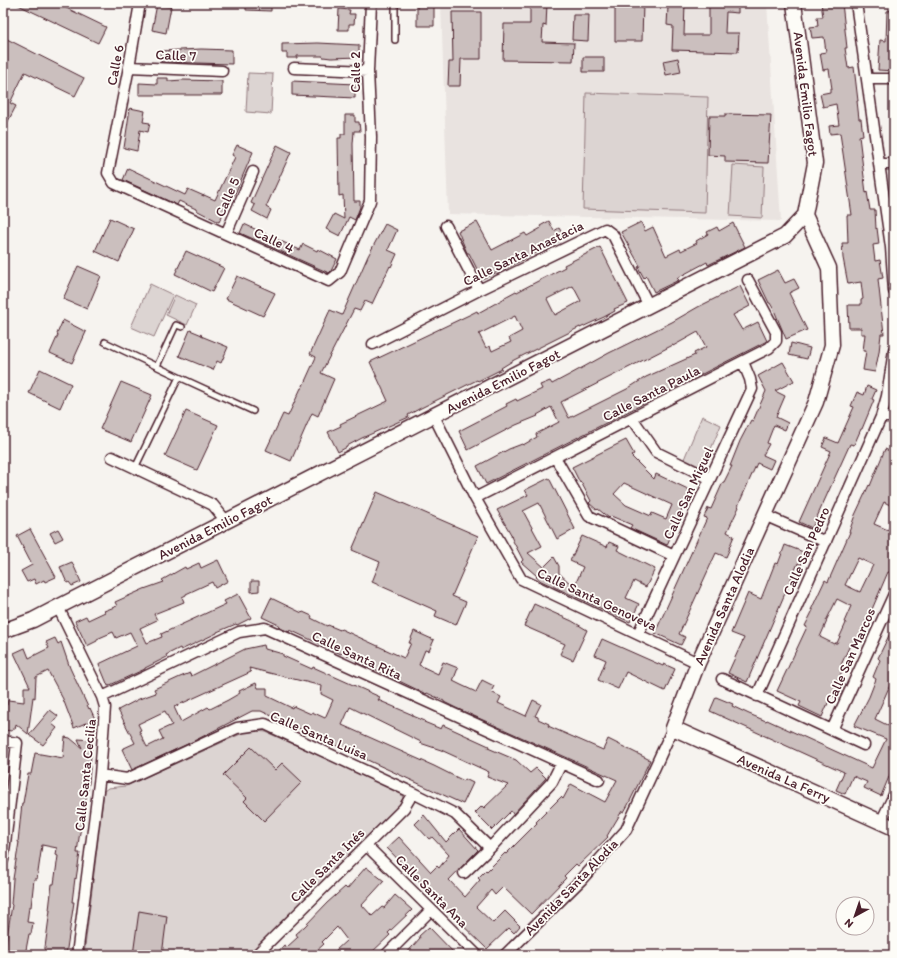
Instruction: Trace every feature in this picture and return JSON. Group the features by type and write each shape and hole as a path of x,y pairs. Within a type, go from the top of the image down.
{"street":[{"name":"Calle 6","path":"116,132 140,3"},
{"name":"Avenida Emilio Fagot","path":"3,631 33,620 785,236 805,215 815,163 794,3"},
{"path":"856,3 892,247 894,291"},
{"name":"Calle 2","path":"371,5 368,71 371,137"},
{"name":"Calle 7","path":"129,67 222,71"},
{"path":"294,68 368,71"},
{"path":"868,79 894,79"},
{"name":"Calle 4","path":"116,132 108,173 114,183 329,281 340,272 370,201 371,137"},
{"path":"879,164 894,164"},
{"name":"Calle 5","path":"226,234 253,172"},
{"name":"Avenida Santa Alodia","path":"505,955 582,880 626,830 673,728 698,663 816,402 832,345 829,268 805,215"},
{"path":"446,226 479,290"},
{"name":"Calle Santa Anastacia","path":"373,344 604,229 613,235 649,306"},
{"name":"Calle Santa Paula","path":"475,498 769,348 776,342 776,332 748,280"},
{"name":"Calle San Pedro","path":"757,696 881,417 887,396 894,350"},
{"name":"Calle San Miguel","path":"638,634 709,478 752,389 750,379 742,362"},
{"name":"Calle Santa Genoveva","path":"434,416 475,498 522,579 698,663"},
{"path":"881,417 894,417"},
{"path":"632,418 656,452 709,478"},
{"path":"112,457 213,505 226,521"},
{"path":"555,457 589,516 674,556"},
{"path":"764,515 826,542"},
{"name":"Calle San Marcos","path":"832,730 894,594"},
{"name":"Calle Santa Cecilia","path":"58,607 102,697 105,707 100,775 77,955"},
{"name":"Calle Santa Rita","path":"102,697 239,632 265,628 560,764 599,780"},
{"path":"722,679 864,745"},
{"name":"Calle Santa Luisa","path":"100,775 127,779 237,728 265,724 455,814 490,848"},
{"name":"Avenida La Ferry","path":"673,728 888,825"},
{"path":"3,742 17,743 3,860"},
{"path":"464,873 490,848 552,782 560,764"},
{"name":"Calle Santa Inés","path":"256,955 404,808 413,793"},
{"path":"888,825 894,795"},
{"name":"Calle Santa Ana","path":"367,846 477,955"},
{"path":"386,955 431,910"}],"lane":[{"path":"395,3 395,40"},
{"path":"157,366 176,325 182,327"},
{"path":"105,342 253,411"},
{"path":"135,468 179,377"}],"shaded area":[{"path":"441,3 767,3 781,221 448,214"},
{"path":"248,73 273,74 271,114 246,112"},
{"path":"586,93 708,97 705,213 583,209"},
{"path":"733,165 764,167 762,218 730,216"},
{"path":"150,284 173,295 154,337 131,327"},
{"path":"175,295 196,305 187,325 166,315"},
{"path":"702,416 721,425 703,468 684,459"},
{"path":"245,732 266,732 400,791 403,798 400,804 248,955 84,955 104,791 108,788 126,786"}],"building":[{"path":"14,3 56,3 106,27 98,43"},
{"path":"246,3 271,3 271,11 246,10"},
{"path":"417,3 434,3 434,26 417,26"},
{"path":"530,3 547,3 546,26 543,25 542,42 574,43 573,61 503,60 504,24 530,24"},
{"path":"615,3 643,3 642,41 615,41"},
{"path":"673,3 685,3 684,35 709,35 709,3 738,3 738,13 726,12 725,33 739,33 738,52 672,50 673,26 667,25 668,7 673,7"},
{"path":"821,3 842,3 848,68 854,67 859,119 861,119 863,135 859,136 866,193 867,192 870,210 875,210 876,229 877,228 879,244 873,245 875,261 880,260 883,278 878,279 884,334 881,334 875,372 863,370 866,351 863,351 865,334 861,334 861,328 849,328 848,305 861,305 861,300 863,299 861,282 848,284 842,243 848,243 847,215 852,215 840,133 830,134 829,126 839,125 836,104 823,107 820,94 830,92 830,89 832,89 829,69 823,70 820,53 826,52 824,37 812,38 810,27 818,26 817,17 823,17"},
{"path":"157,4 171,7 166,33 152,30"},
{"path":"339,9 350,10 349,14 355,14 354,24 349,24 349,30 338,30"},
{"path":"894,10 894,71 878,70 880,40 886,41 887,11"},
{"path":"452,12 481,12 481,59 461,59 460,86 448,86 449,62 453,62"},
{"path":"573,15 589,15 588,41 572,40"},
{"path":"3,37 84,78 75,96 25,72 10,103 16,106 3,131"},
{"path":"318,43 359,45 359,57 331,58 323,56 297,56 297,58 287,58 287,53 282,53 282,44"},
{"path":"201,49 232,50 232,64 161,62 160,51"},
{"path":"583,57 604,57 604,72 583,72"},
{"path":"678,58 681,72 666,75 663,61"},
{"path":"157,78 168,78 168,81 222,81 222,95 139,95 139,83 157,84"},
{"path":"292,81 355,84 355,98 292,95"},
{"path":"130,108 145,111 143,122 150,123 148,132 140,130 137,151 124,148"},
{"path":"725,114 771,115 768,163 725,162 725,156 708,155 709,116 725,116"},
{"path":"345,115 355,115 355,122 359,122 360,131 354,131 353,144 354,201 360,201 360,207 355,220 349,217 340,236 326,229 334,214 344,219 343,195 339,196 338,138 341,138 341,134 345,134"},
{"path":"237,145 253,152 234,196 230,194 223,208 225,210 219,222 179,201 177,205 123,180 128,168 185,195 188,189 215,200 235,157 232,155"},
{"path":"277,145 291,152 266,207 271,210 267,219 252,211 255,205 251,203"},
{"path":"110,218 134,229 119,262 95,251"},
{"path":"549,221 554,231 559,228 564,236 558,239 559,241 482,279 469,253 467,253 458,231 477,222 492,250 525,233 527,236 541,228 540,226"},
{"path":"641,222 645,231 653,227 666,256 697,243 696,241 708,234 707,232 717,227 719,231 733,223 745,247 708,265 707,262 677,278 679,280 654,292 646,276 644,278 638,267 640,266 621,232"},
{"path":"244,224 300,250 303,244 317,251 318,249 337,259 329,273 240,233"},
{"path":"385,224 397,230 388,250 397,254 372,304 365,301 360,311 354,309 321,373 334,379 318,416 312,413 291,461 266,450 283,414 288,416 302,388 316,357 310,354 330,310 342,315 368,256"},
{"path":"600,247 628,303 614,309 615,311 604,317 580,327 514,360 501,368 502,369 419,409 408,415 409,417 362,438 338,452 328,432 341,426 340,424 388,401 370,362 477,311 478,313 516,291 517,292 565,267 564,265","holes":["573,286 581,301 555,315 547,299","515,316 522,331 509,338 511,342 492,351 490,346 486,348 479,334"]},
{"path":"186,251 224,268 212,292 175,274"},
{"path":"78,266 101,276 87,309 63,299"},
{"path":"778,270 785,283 794,279 799,288 789,293 807,330 786,339 774,310 758,280"},
{"path":"237,276 275,293 263,316 226,299"},
{"path":"740,286 750,306 733,315 742,330 758,322 767,341 486,484 477,466 509,449 522,444 523,445 537,437 536,434 559,422 551,407 537,415 538,416 516,425 468,450 459,431 507,406 506,404 516,399 517,401 542,389 540,385 550,381 552,384","holes":["698,332 706,347 694,353 695,355 646,377 627,389 569,418 561,402"]},
{"path":"63,320 86,332 72,363 50,353"},
{"path":"190,330 228,347 221,363 217,361 213,370 179,356"},
{"path":"791,343 810,348 807,359 789,355"},
{"path":"783,362 794,381 775,391 785,396 776,417 788,423 785,430 774,425 767,443 769,444 763,455 774,460 770,469 757,463 727,532 734,536 730,548 726,557 716,553 679,634 685,637 681,645 655,633 707,518 704,517 708,508 711,509 732,466 730,466 740,441 751,420 753,421 766,391 758,376"},
{"path":"40,369 71,384 60,408 29,393"},
{"path":"121,382 152,395 131,442 100,429"},
{"path":"867,386 876,390 872,399 874,400 854,445 850,444 812,528 799,522 831,451 822,447 826,438 838,443 854,407 851,406 857,392 864,395"},
{"path":"186,411 218,425 197,470 165,456"},
{"path":"626,440 634,454 631,456 654,479 656,474 690,490 667,545 630,528 632,525 611,516 609,518 598,509 597,510 589,503 591,501 572,467","holes":["624,483 672,505 666,519 652,513 651,516 626,505 614,494"]},
{"path":"885,449 894,453 894,507 884,502 874,524 888,530 894,517 894,568 892,573 888,572 861,632 863,633 857,648 850,645 841,665 844,667 837,682 844,684 838,698 831,696 822,717 799,706 801,702 777,691 807,627 805,626 813,610 811,610 825,580 828,582 850,532 855,515 869,485 870,486","holes":["858,558 873,565 860,592 845,585","837,599 851,606 844,622 846,623 837,643 834,644 820,637"]},
{"path":"549,478 575,529 557,539 539,503 523,511 542,546 528,553 544,567 554,557 559,566 559,573 574,587 583,567 570,561 582,536 607,547 609,542 619,546 617,550 655,569 646,587 634,581 626,598 639,604 630,622 541,581 521,562 523,560 512,536 497,510 528,495 525,490"},
{"path":"377,492 478,536 452,596 466,602 456,625 435,616 437,611 372,582 380,562 352,550"},
{"path":"30,529 56,577 36,584 34,579 27,582 21,571 32,565 17,536"},
{"path":"58,529 63,538 55,542 50,533"},
{"path":"785,545 806,553 801,565 798,563 747,682 728,673 744,638 731,633 748,593 761,599 775,563 778,564"},
{"path":"218,560 228,581 215,588 212,582 186,594 182,597 184,602 154,614 157,620 140,628 147,643 162,637 161,634 226,604 224,601 238,594 251,618 217,632 181,650 180,648 166,655 167,657 145,669 108,686 99,664 137,646 130,632 116,638 113,632 97,639 97,641 87,646 75,621 86,616 88,620 105,612 104,611 117,606 115,602 164,582 162,580 185,567 186,569 199,563 201,568"},
{"path":"72,562 81,582 72,586 69,582 67,583 60,567"},
{"path":"251,581 259,581 259,591 251,592"},
{"path":"271,598 302,613 303,612 312,616 311,618 327,626 341,629 404,658 411,643 409,643 414,631 434,640 429,651 425,650 419,665 438,674 443,662 458,668 453,681 476,692 482,680 494,686 491,692 501,697 498,703 526,716 533,700 541,704 535,716 549,724 548,726 603,750 608,739 650,760 628,805 624,812 622,811 607,836 608,837 578,866 576,864 564,876 566,878 531,914 503,887 495,895 491,890 476,907 493,923 505,911 520,926 514,933 509,928 487,949 439,904 440,903 387,848 399,837 431,872 437,866 439,868 449,855 432,837 429,839 415,824 424,815 446,842 459,829 478,850 449,880 465,897 480,880 478,878 486,870 487,871 505,853 506,854 561,797 563,799 571,784 605,802 617,780 456,708 368,666 367,667 356,662 357,660 342,653 341,654 290,630 289,632 278,627 279,625 262,617"},
{"path":"534,604 572,621 587,630 573,660 560,654 565,644 524,626"},
{"path":"894,625 894,687 890,685 875,719 891,727 894,721 894,765 881,796 864,788 867,782 853,776 845,794 836,790 844,772 710,711 716,697 733,704 732,706 749,714 766,721 767,720 872,768 886,739 854,726 869,697 876,679 873,677 880,660 878,658"},
{"path":"55,638 58,644 61,642 70,668 95,719 74,728 63,699 48,671 36,677 35,698 33,697 28,734 16,724 15,729 12,731 3,730 3,704 7,705 8,700 24,702 24,687 30,687 14,653 25,648 29,658 49,648 46,642"},
{"path":"602,639 663,666 664,664 675,669 665,691 626,672 618,689 598,680 606,660 595,655"},
{"path":"264,645 265,649 283,654 283,656 312,669 313,667 380,697 378,700 413,715 425,721 424,722 441,729 443,725 489,746 488,748 516,760 530,773 536,768 546,778 513,814 511,811 492,830 475,813 482,806 484,808 508,785 487,777 489,772 441,750 420,743 421,742 350,707 342,725 464,781 465,779 473,783 463,804 261,711 252,711 196,740 132,770 122,749 135,743 118,710 139,699 156,693 154,689 190,673 191,676 245,649","holes":["249,668 322,686 321,694 333,700 325,718 293,706 292,708 267,696 267,688 258,688 256,683 239,691 240,693 228,700 210,709 208,707 181,722 174,707 251,672","165,711 172,725 159,731 163,739 147,747 139,731 141,730 138,724"]},
{"path":"50,710 58,716 52,724 57,728 43,745 29,735"},
{"path":"65,737 70,738 82,748 78,739 92,740 89,783 79,838 77,853 80,853 76,879 75,878 72,902 74,902 66,955 44,955 52,884 54,884 58,856 56,855 57,848 42,845 37,879 34,879 31,907 29,907 27,922 33,923 31,934 29,934 25,955 4,955 12,905 13,879 19,842 22,803 28,774 31,774 35,753 63,758"},
{"path":"251,747 275,770 282,763 302,782 264,821 244,801 247,798 223,775"},
{"path":"366,867 384,881 362,905 372,916 382,907 384,908 395,895 412,910 388,933 390,935 369,955 341,955 336,950 347,940 337,927 322,942 324,944 312,955 275,955 284,945 287,947 298,937 296,934 345,887 347,889"},
{"path":"139,911 167,916 162,955 133,955"},
{"path":"429,927 456,955 405,955 420,938 419,936"}]}
